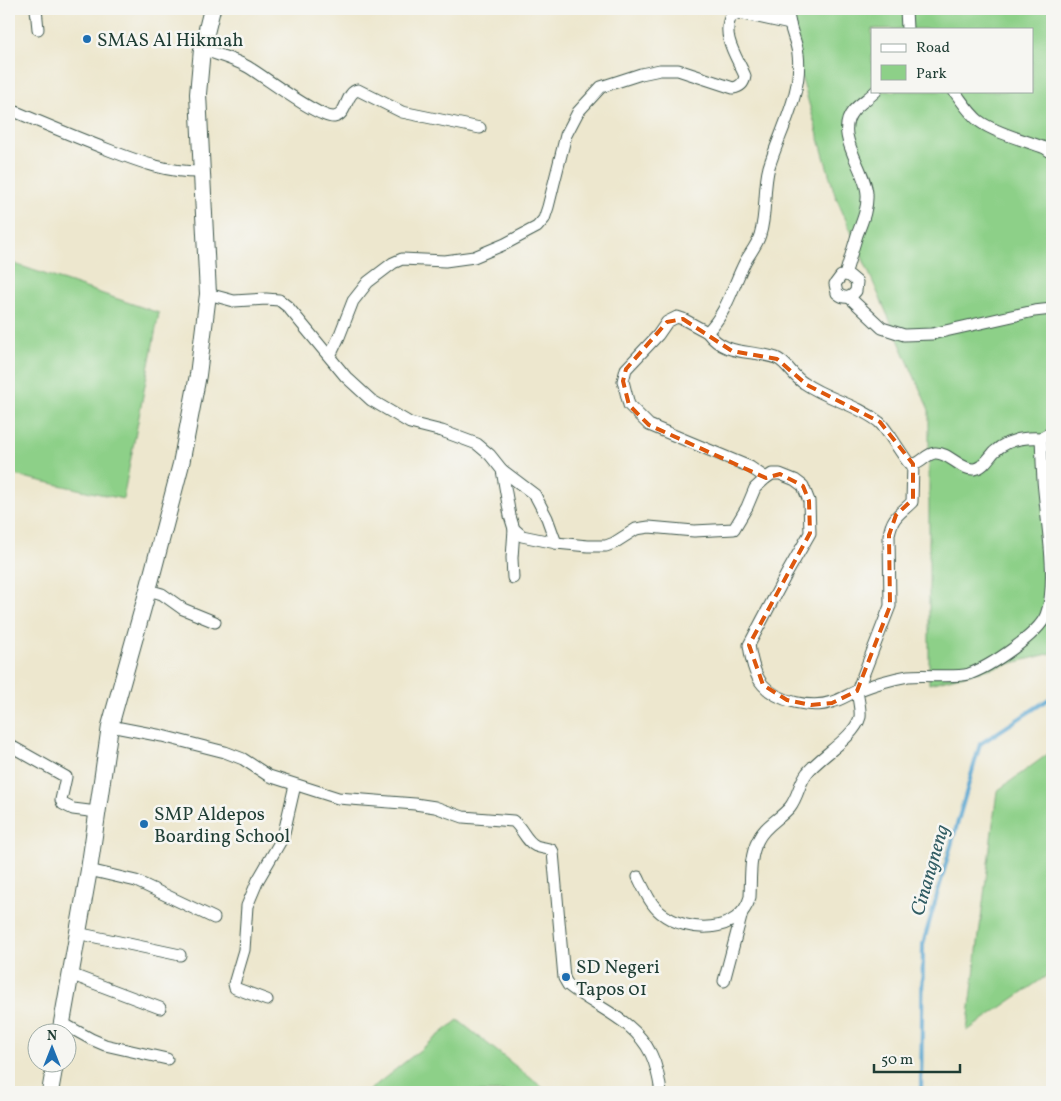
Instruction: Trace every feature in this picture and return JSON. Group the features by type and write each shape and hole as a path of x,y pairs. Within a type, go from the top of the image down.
{"street":[{"path":"36,9 38,29"},
{"path":"62,1024 89,870 110,726 183,454 198,376 208,294 198,94 202,49 212,9"},
{"path":"707,332 728,302 745,261 760,237 769,169 789,113 798,75 798,53 787,9"},
{"path":"906,9 906,28"},
{"path":"330,356 340,337 354,301 368,282 393,263 402,259 445,261 474,257 505,244 537,227 544,219 548,207 566,134 578,112 601,87 641,74 660,70 678,70 733,88 737,87 744,81 745,76 726,34 730,16 739,13 790,24"},
{"path":"202,49 250,68 309,107 328,116 341,114 352,93 358,90 402,112 480,128"},
{"path":"875,92 853,111 848,119 847,127 850,147 865,180 868,195 866,209 845,275 837,280 835,288 840,296 849,297 882,328 904,335 932,334 1034,311 1052,309"},
{"path":"955,92 979,121 1045,148 1052,153"},
{"path":"9,109 84,141 137,160 170,170 203,172"},
{"path":"845,275 854,278 857,282 856,291 849,297"},
{"path":"208,294 234,301 279,300 288,306 346,377 370,400 410,423 442,431 477,444 502,470 535,495 547,518 556,543"},
{"path":"766,478 750,467 649,425 629,405 623,381 626,369 658,335 667,322 677,317 707,332 713,340 732,350 777,359 786,365 795,378 880,422 908,462 913,464 918,463 930,454 938,453 969,469 976,469 984,464 995,451 1008,443 1019,439 1041,438 1052,432"},
{"path":"514,529 522,536 556,543 588,546 606,546 636,529 649,527 694,531 726,531 734,529 747,507 755,488 766,478 772,474 785,475 795,480 803,486 809,501 810,534 749,645 755,671 762,685 787,700 811,705 832,703 857,690 908,676 967,675 994,661 1034,633 1045,617 1050,602 1051,583 1041,438"},
{"path":"724,982 742,914 750,897 752,857 758,839 763,831 790,807 798,795 805,774 855,726 860,716 857,690 890,606 890,527 896,516 912,502 913,464"},
{"path":"502,470 514,529 513,578"},
{"path":"148,590 162,594 183,608 215,622"},
{"path":"110,726 162,736 225,752 243,759 269,776 338,798 415,804 435,807 463,817 513,821 520,826 526,837 534,845 552,850 564,978 573,990 627,1024 641,1038 651,1054 661,1092"},
{"path":"9,746 66,776 61,800 63,804 73,809 97,812"},
{"path":"267,1000 235,988 234,984 247,934 247,906 258,880 283,837 295,785"},
{"path":"89,870 136,882 214,918"},
{"path":"638,877 653,905 669,919 680,923 691,926 716,926 732,921 742,914"},
{"path":"78,933 180,955"},
{"path":"70,974 160,1008"},
{"path":"78,1034 106,1045 166,1059"},
{"path":"50,1092 53,1074"}],"highlighted area":[{"path":"683,319 732,351 777,359 807,385 880,422 913,464 913,499 896,515 889,535 890,606 857,691 832,703 811,705 787,700 763,685 749,645 810,533 809,501 803,486 780,474 766,478 649,425 629,405 623,381 626,369 667,322"}],"green space":[{"path":"782,9 1052,9 1052,653 929,684 929,410 835,195"},
{"path":"9,262 159,313 123,499 9,474"},
{"path":"1052,751 1052,972 967,1031 997,791"},
{"path":"458,1020 548,1092 367,1092"}],"waterway":[{"name":"Cinangneng","path":"921,1092 923,944 980,744 1052,697"}],"place":[{"name":"SMAS Al Hikmah","path":"87,39"},
{"name":"SMP Aldepos Boarding School","path":"144,824"},
{"name":"SD Negeri Tapos 01","path":"566,977"}]}
